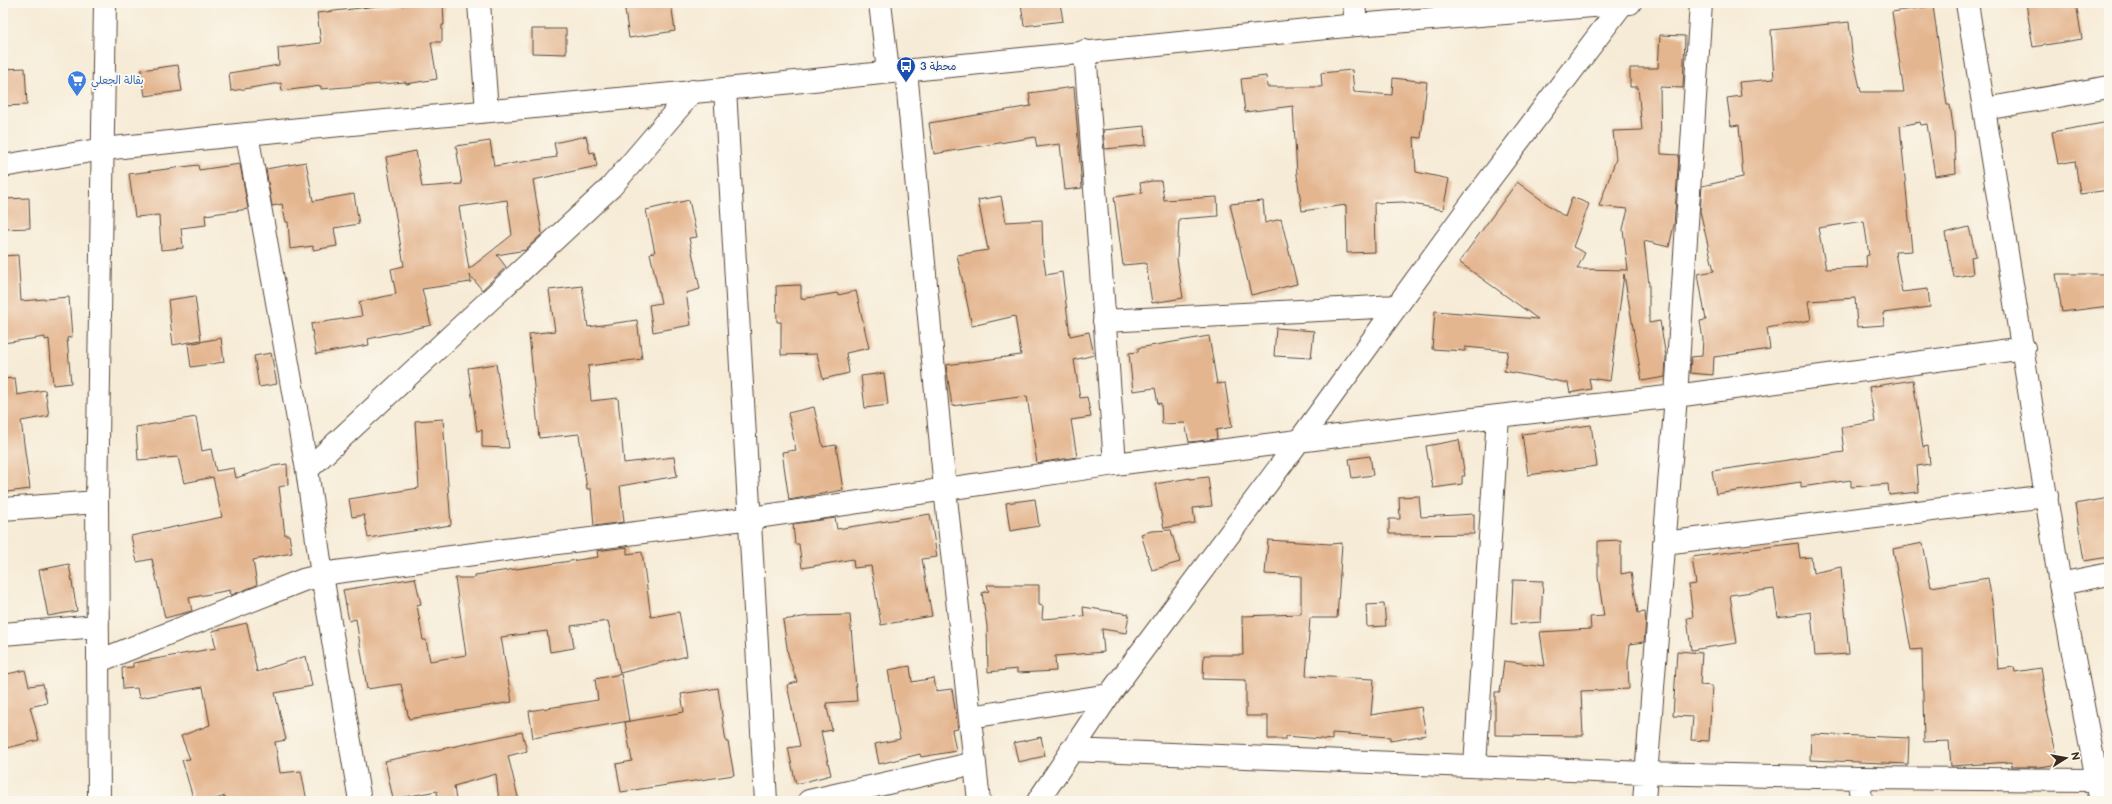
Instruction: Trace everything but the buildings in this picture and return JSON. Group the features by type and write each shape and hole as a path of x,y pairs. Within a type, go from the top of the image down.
{"street":[{"path":"99,801 97,502 105,3"},
{"path":"479,3 487,111"},
{"path":"880,3 897,71 979,801"},
{"path":"1354,3 1356,25"},
{"path":"3,166 103,150 247,134 724,89 1356,25 1570,5 1625,3"},
{"path":"1038,801 1109,695 1299,441 1474,200 1625,3"},
{"path":"1644,801 1676,396 1701,3"},
{"path":"1967,3 2024,348 2060,584 2101,801"},
{"path":"1086,52 1115,464"},
{"path":"1984,109 2109,88"},
{"path":"724,89 751,518 766,801"},
{"path":"307,470 610,187 693,91"},
{"path":"247,134 307,470 322,575 360,801"},
{"path":"1104,321 1397,306"},
{"path":"99,661 303,580 322,575 751,518 1115,464 1498,416 1676,396 2024,348"},
{"path":"1475,765 1498,416"},
{"path":"1664,543 2047,496"},
{"path":"3,509 97,502"},
{"path":"2060,584 2109,574"},
{"path":"3,634 97,626"},
{"path":"970,717 1109,695"},
{"path":"1071,750 1646,772 1860,778 2097,780"},
{"path":"808,801 975,763"},
{"path":"1860,778 1860,801"}],"place":[{"name":"محطة 3","path":"906,83"},
{"name":"بقالة الجعلي","path":"77,97"}]}
